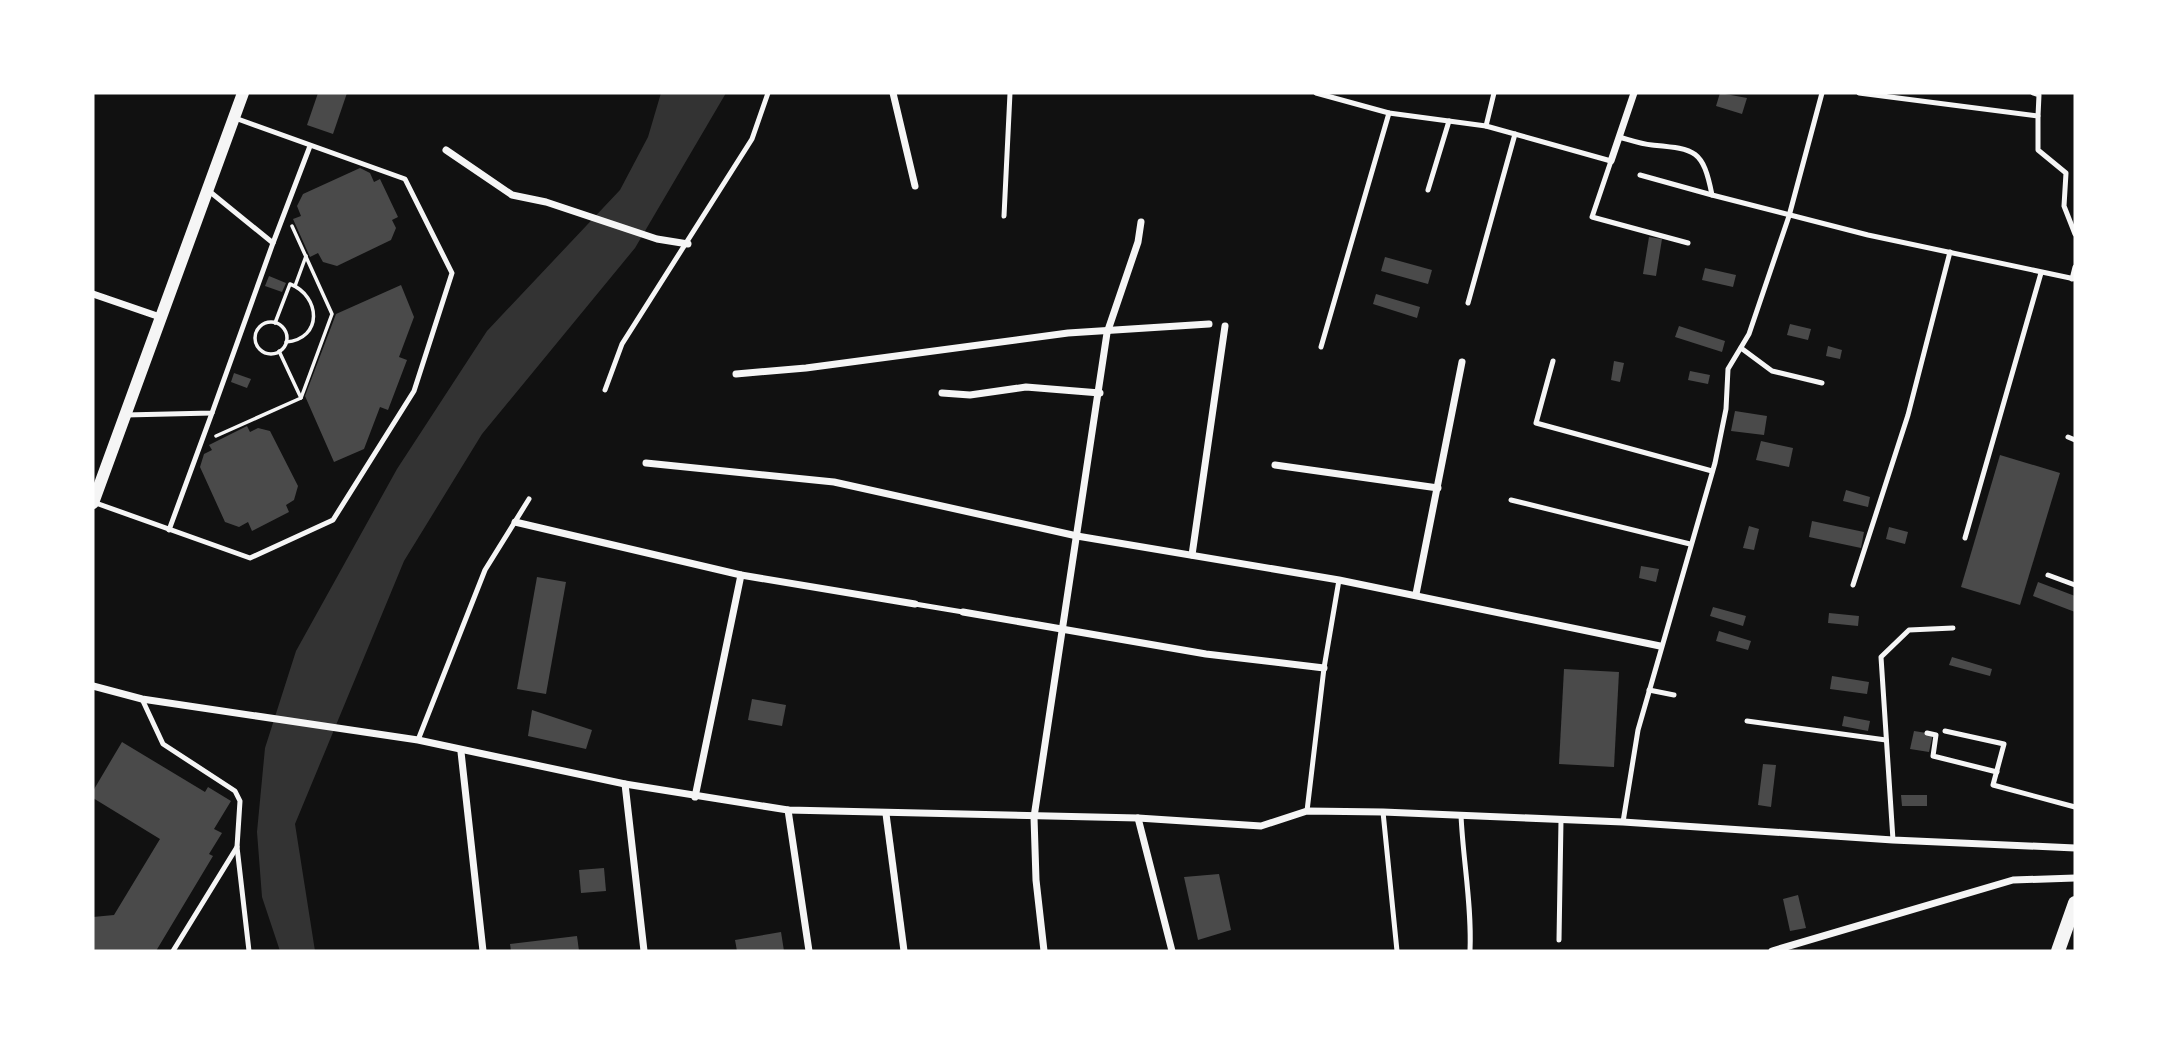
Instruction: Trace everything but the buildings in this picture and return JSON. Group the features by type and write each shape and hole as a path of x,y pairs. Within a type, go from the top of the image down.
{"main road":[{"path":"2058,951 2075,903"}],"street":[{"path":"93,503 243,93"},
{"path":"893,93 915,186"},
{"path":"1611,161 1634,93"},
{"path":"446,150 512,195 546,202 657,239 688,244"},
{"path":"1044,951 1035,880 1034,817 1107,333 1131,264 1141,222"},
{"path":"93,293 160,317"},
{"path":"736,374 806,368 1068,334 1209,324"},
{"path":"1192,555 1225,326"},
{"path":"1416,594 1462,362"},
{"path":"942,393 970,395 1026,387 1100,393"},
{"path":"646,463 834,482 1077,536 1416,594 1660,646"},
{"path":"1275,464 1438,488"},
{"path":"515,522 741,575 915,604"},
{"path":"695,797 741,575"},
{"path":"963,612 1206,654 1324,668"},
{"path":"93,686 142,699 418,740 461,752 625,785 789,810 1138,818 1261,826 1307,811 1383,812 1623,822 1893,840 2075,848"},
{"path":"461,752 483,951"},
{"path":"625,785 645,951"},
{"path":"789,810 810,951"},
{"path":"886,814 904,951"},
{"path":"1138,818 1172,951"},
{"path":"1772,951 2012,880 2075,878"}],"lane":[{"path":"605,390 622,344 688,244 752,139 768,93"},
{"path":"1004,216 1010,93"},
{"path":"1316,93 1389,113 1486,126 1611,161 1592,217 1688,243"},
{"path":"1486,126 1494,93"},
{"path":"1623,822 1638,730 1712,471 1726,409 1728,369 1749,334 1788,216 1822,93"},
{"path":"1859,93 2038,116"},
{"path":"2033,93 2039,95 2038,150 2066,173 2064,206 2075,234"},
{"path":"1321,347 1389,113"},
{"path":"93,503 250,558 333,520 414,391 452,273 405,179 234,118"},
{"path":"1428,190 1449,121"},
{"path":"1468,303 1515,134"},
{"path":"1619,137 1652,145 1668,144 1694,152 1707,170 1712,195"},
{"path":"169,530 310,145"},
{"path":"1640,175 1788,216 2041,273 2074,279 2075,267"},
{"path":"207,189 273,243"},
{"path":"1853,584 1908,415 1950,252"},
{"path":"1965,538 2041,273"},
{"path":"1741,348 1772,371 1822,383"},
{"path":"1553,361 1536,423 1712,471"},
{"path":"125,415 212,413"},
{"path":"2068,437 2075,440"},
{"path":"418,740 485,570 529,499"},
{"path":"1511,500 1690,544"},
{"path":"2048,575 2075,585"},
{"path":"1307,811 1324,668 1339,580"},
{"path":"915,604 963,612"},
{"path":"1893,840 1881,657 1909,630 1953,628"},
{"path":"1649,690 1674,695"},
{"path":"142,699 163,744 235,790 240,801 237,847 249,951"},
{"path":"1748,722 1886,740"},
{"path":"1945,731 2004,744 1993,785 2075,807"},
{"path":"1927,733 1936,735 1933,756 1997,772"},
{"path":"1383,812 1397,951"},
{"path":"1461,815 1463,864 1472,910 1470,951"},
{"path":"1559,940 1561,820"},
{"path":"173,951 237,847"}],"path":[{"path":"201,443 301,398 332,314 285,211"},
{"path":"295,286 306,256"},
{"path":"275,323 290,284 311,300 314,319 302,338 286,342 279,351"},
{"path":"279,351 262,351 255,338 263,325 275,323 284,330 286,342"},
{"path":"279,351 301,398"}],"shaded area":[{"path":"661,93 726,93 635,248 482,434 404,561 295,824 315,951 280,951 262,897 257,832 265,748 296,651 397,469 487,331 620,190 648,137"}]}
